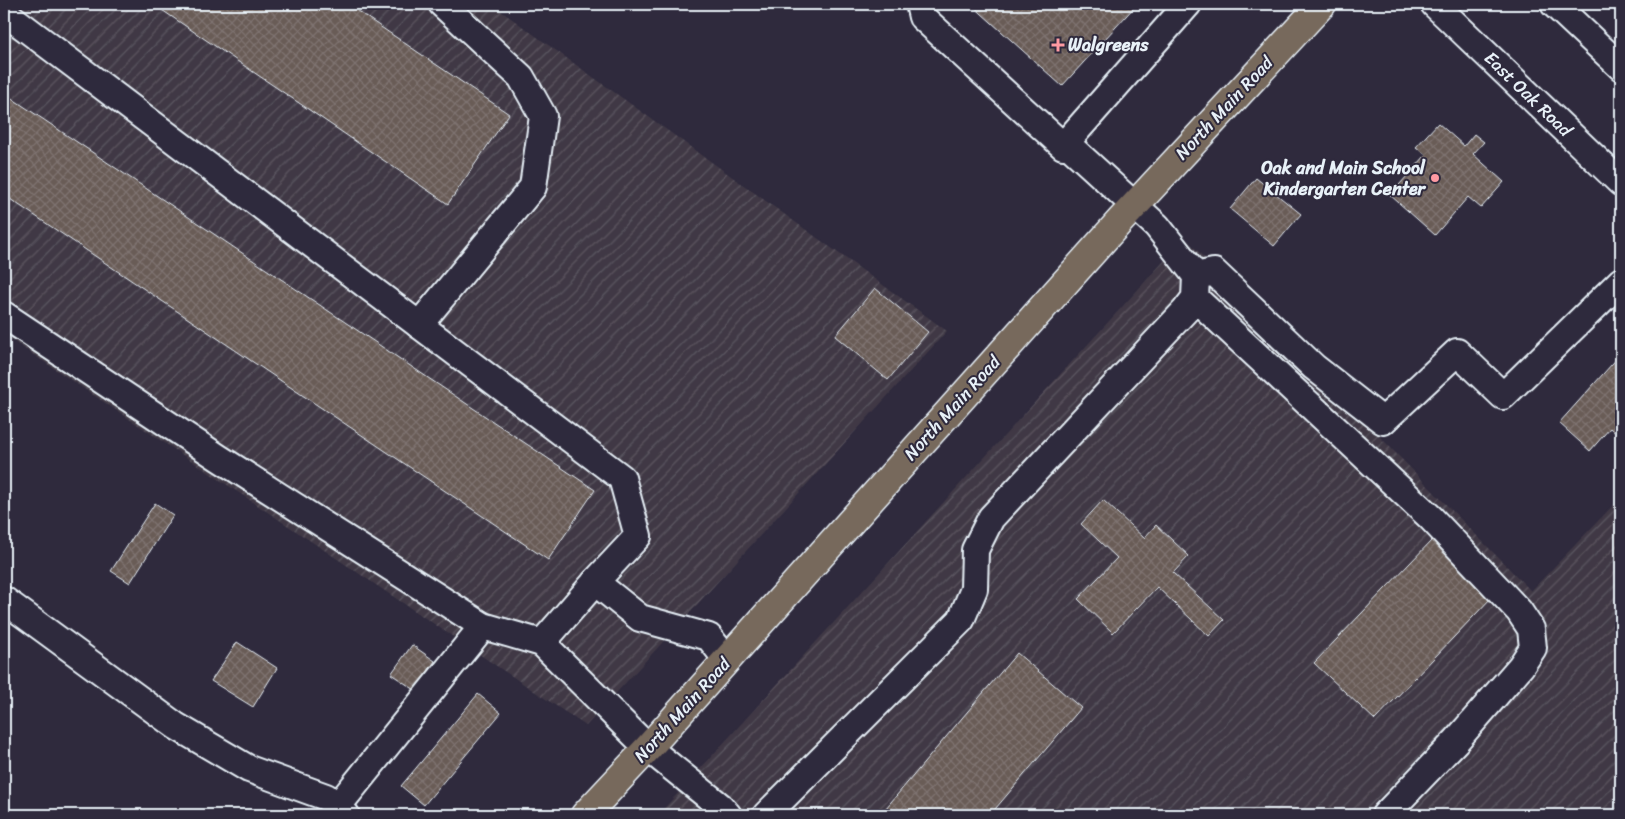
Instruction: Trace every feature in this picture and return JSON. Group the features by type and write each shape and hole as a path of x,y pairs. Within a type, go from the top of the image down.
{"main road":[{"name":"North Main Road","path":"585,815 648,748 1134,206 1322,4"}],"street":[{"path":"419,325 533,187 543,116 521,77 442,4"},
{"path":"919,4 922,17 1063,146 1188,4"},
{"name":"East Oak Road","path":"1434,4 1616,169"},
{"path":"1554,4 1621,67"},
{"path":"4,12 622,478 638,536 542,643"},
{"path":"1066,143 1157,226 1196,287 1430,517 1499,588 1519,611 1531,629 1533,648 1521,666 1456,741 1385,815"},
{"path":"766,815 961,620 974,590 974,550 991,518 1185,312 1196,287 1214,272 1314,367 1383,421 1457,352 1503,396 1621,281"},
{"path":"4,314 219,458 483,626 542,643 648,748 720,806 728,815"},
{"path":"595,582 640,618 709,637 727,660"},
{"path":"4,600 176,726 249,769 326,797 341,811 483,626"}],"shaded area":[{"path":"4,4 496,4 494,6 947,331 586,726 4,335"},
{"path":"1185,238 1531,591 1621,497 1621,815 658,815"}],"building":[{"path":"153,4 347,4 509,114 448,204"},
{"name":"Walgreens","path":"971,4 1137,4 1062,86"},
{"path":"4,93 595,490 548,560 4,195"},
{"path":"1438,123 1464,146 1474,134 1484,142 1473,154 1504,182 1481,208 1468,197 1435,235 1390,195 1426,155 1416,147"},
{"path":"1256,178 1301,214 1274,246 1230,209"},
{"path":"875,288 928,332 888,380 835,336"},
{"path":"1621,354 1621,438 1610,428 1590,451 1559,423"},
{"path":"1103,500 1144,538 1156,525 1189,556 1173,573 1224,620 1209,636 1157,587 1113,633 1078,599 1117,558 1081,524"},
{"path":"155,503 173,515 130,583 111,571"},
{"path":"1433,539 1493,596 1375,720 1314,663"},
{"path":"237,642 277,668 253,707 211,681"},
{"path":"412,645 435,661 415,690 391,674"},
{"path":"1017,653 1081,708 990,815 880,815"},
{"path":"478,694 501,713 424,805 401,786"}],"place":[{"name":"Walgreens","path":"1058,45"},
{"name":"Oak and Main School Kindergarten Center","path":"1435,178"}]}
